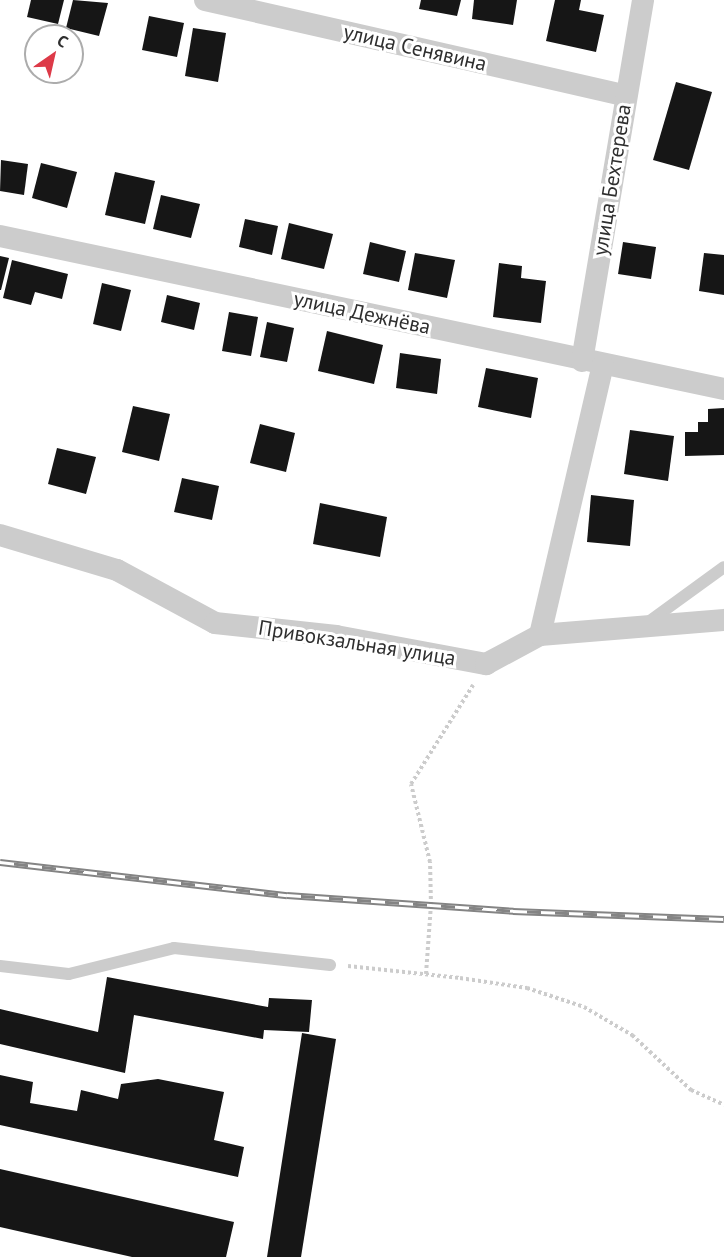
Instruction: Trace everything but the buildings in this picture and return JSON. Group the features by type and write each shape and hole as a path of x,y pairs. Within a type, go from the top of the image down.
{"street":[{"name":"улица Сенявина","path":"204,0 626,96"},
{"name":"улица Бехтерева","path":"540,635 593,363 626,96 643,0"},
{"name":"улица Дежнёва","path":"0,236 724,389"},
{"name":"Привокзальная улица","path":"0,536 117,570 215,623 336,636 486,664 540,635 724,620"}],"lane":[{"path":"643,626 724,567"},
{"path":"0,966 69,974 174,948 330,965"}],"path":[{"path":"426,974 431,905 430,862 411,784 486,664"},
{"path":"330,965 426,974 526,988 584,1007 632,1035 691,1090 724,1105"}],"railway":[{"path":"0,862 287,895 513,911 724,919"}]}
